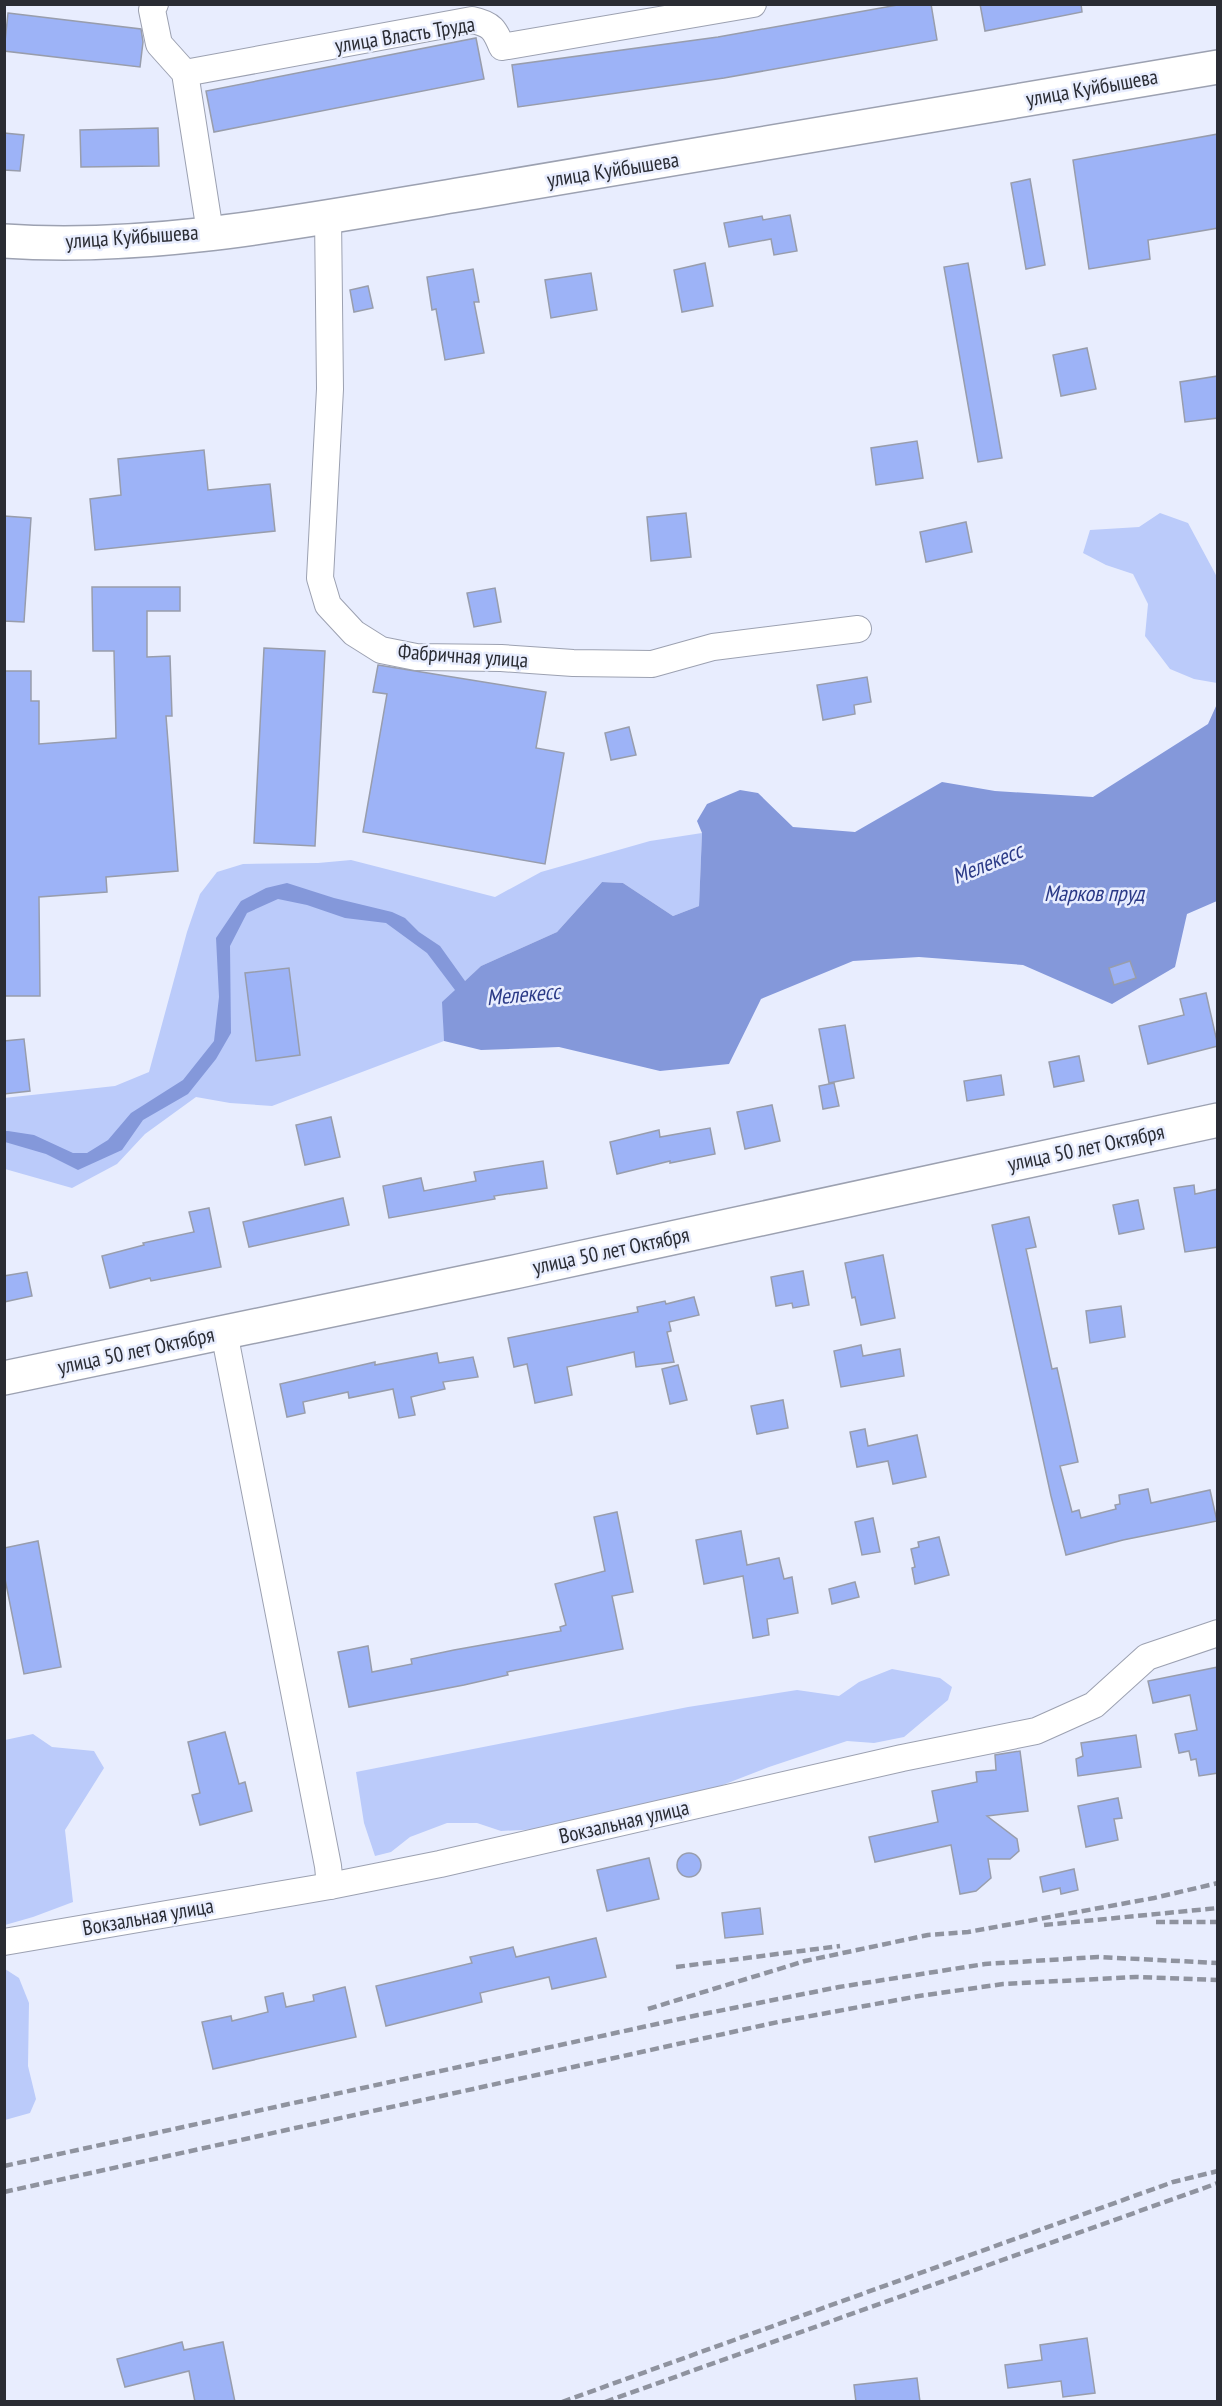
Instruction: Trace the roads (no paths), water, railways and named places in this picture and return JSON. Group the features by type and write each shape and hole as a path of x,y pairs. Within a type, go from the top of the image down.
{"main road":[{"name":"улица Куйбышева","path":"4,241 127,241 328,216 829,135 1218,67"},
{"name":"улица 50 лет Октября","path":"4,1378 1218,1120"}],"street":[{"name":"улица Власть Труда","path":"185,73 472,20 487,23 496,34 502,47 753,4"},
{"path":"153,8 159,44 185,73 210,232"},
{"name":"Фабричная улица","path":"328,216 330,389 320,578 328,605 354,633 381,650 416,657 652,664 713,647 858,629"},
{"path":"224,1332 330,1886"},
{"name":"Вокзальная улица","path":"4,1942 330,1886 440,1864 902,1758 1036,1731 1094,1705 1147,1657 1218,1633"}],"water":[{"name":"Марков пруд","path":"1217,704 1217,901 1187,914 1175,967 1112,1004 1023,965 919,957 853,961 761,999 729,1064 660,1071 559,1047 481,1050 444,1041 442,1002 455,990 427,953 386,923 345,918 307,905 278,899 247,913 230,946 231,1033 216,1059 188,1094 143,1120 122,1150 78,1170 46,1154 5,1142 5,1131 8,1131 34,1135 73,1153 87,1153 108,1140 131,1113 183,1080 214,1041 219,997 216,938 241,901 266,888 287,883 334,898 392,912 405,918 419,932 440,946 465,981 481,966 557,932 602,882 623,883 673,916 699,906 702,833 697,821 707,804 740,790 758,793 793,827 855,832 942,782 995,791 1093,797 1208,724"}],"railway":[{"path":"648,2009 805,1961 928,1935 968,1932 1154,1898 1218,1883"},
{"path":"1044,1925 1218,1908"},
{"path":"1156,1922 1218,1922"},
{"path":"676,1967 840,1946"},
{"path":"4,2166 698,2015 839,1987 985,1964 1098,1957 1218,1963"},
{"path":"4,2192 778,2022 919,1996 1003,1984 1136,1977 1218,1980"},
{"path":"562,2402 1173,2182 1218,2171"},
{"path":"605,2402 1218,2183"}],"water label":[{"name":"Мелекесс","path":"987,863"},
{"name":"Мелекесс","path":"523,994"}]}
